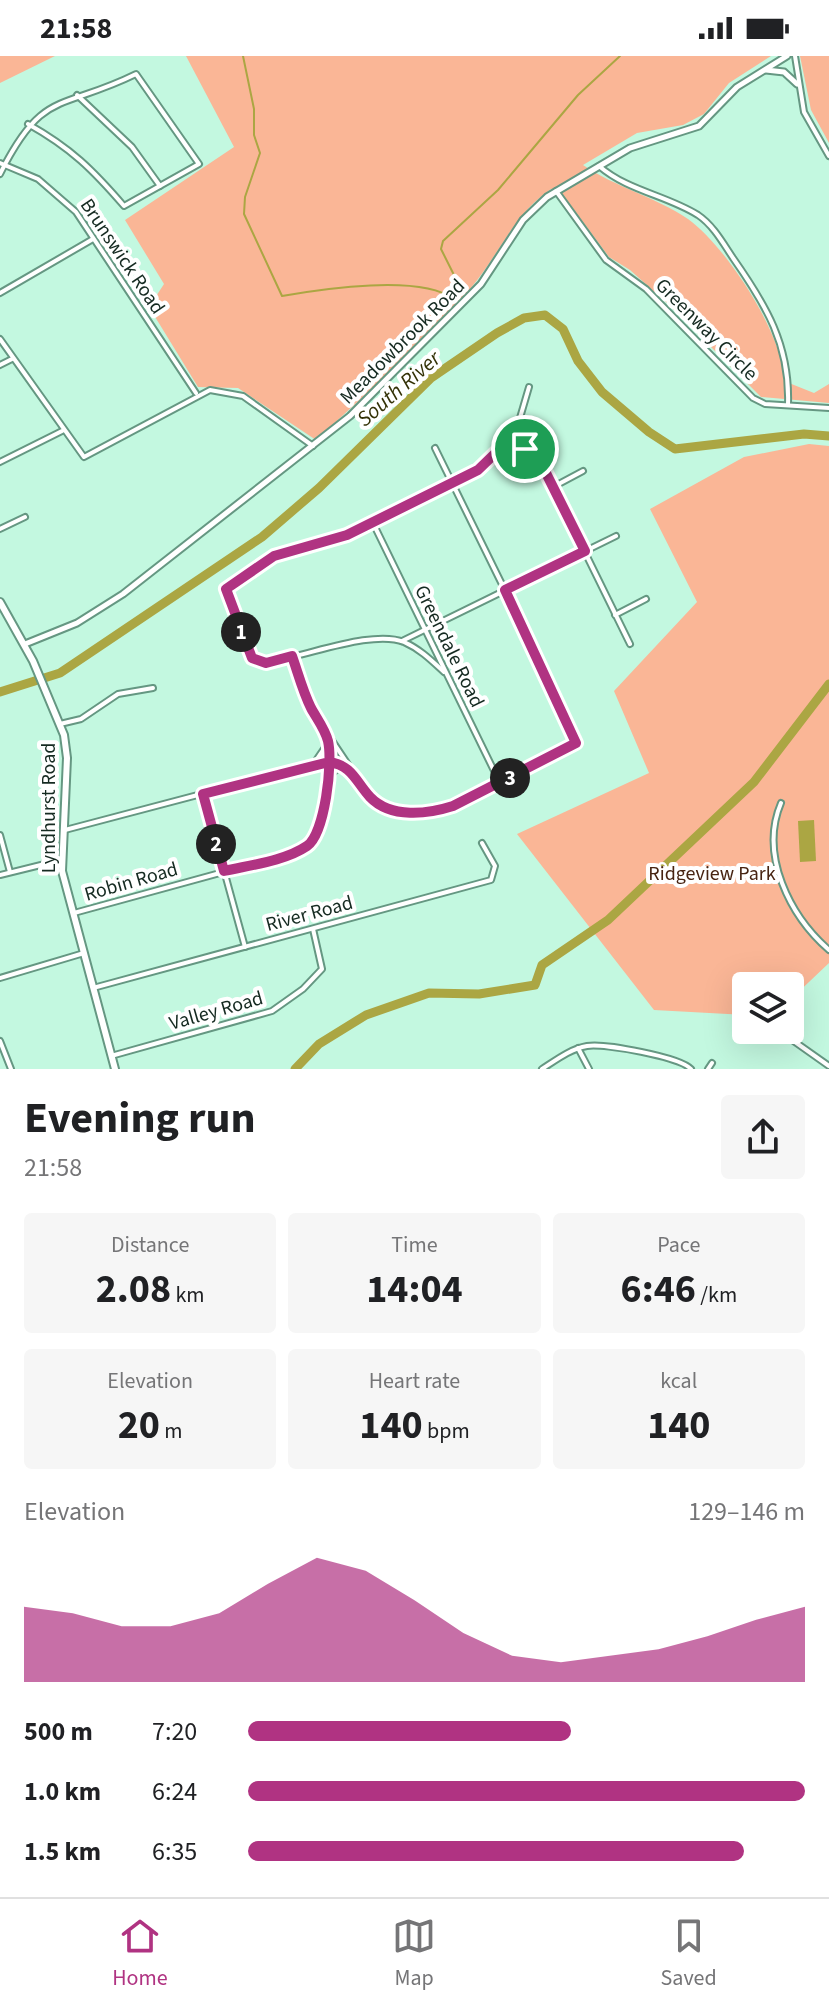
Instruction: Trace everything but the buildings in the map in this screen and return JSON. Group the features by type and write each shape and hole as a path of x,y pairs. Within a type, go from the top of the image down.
{"main road":[{"name":"Lyndhurst Road","path":"0,604 25,644 60,724 67,758 61,860 115,1069"}],"street":[{"name":"Meadowbrook Road","path":"25,644 77,623 115,600 313,447 368,399 455,312 490,273 523,220 556,191 639,144 699,126 737,87 787,56"},
{"path":"795,56 797,84 809,126 829,156"},
{"path":"765,70 784,72 797,84"},
{"path":"0,174 2,164 28,124 53,106 136,74 199,164 124,206 104,180 80,157 28,124"},
{"path":"77,95 132,147 160,186"},
{"name":"Brunswick Road","path":"2,164 38,179 59,194 93,239 197,394"},
{"name":"Greenway Circle","path":"556,191 606,260 646,289 753,398 765,404 788,404 787,366 775,323 714,231 696,214 630,186 599,166"},
{"path":"0,293 93,239"},
{"path":"0,339 81,456 92,456 197,394 217,390 236,393 313,447"},
{"path":"0,365 13,358"},
{"path":"529,387 522,417 511,438 485,465 373,523 332,540 274,556 226,589 252,658 266,663 361,639 402,641 616,536"},
{"path":"788,404 829,408"},
{"path":"0,462 62,430"},
{"path":"511,438 537,461 553,487 630,644"},
{"path":"292,656 310,706 349,769 378,804 407,812 443,809 576,743 435,448"},
{"path":"553,487 583,471"},
{"path":"0,529 25,517"},
{"name":"Greendale Road","path":"373,523 500,783"},
{"path":"615,615 646,599"},
{"path":"402,641 444,672"},
{"path":"60,724 81,719 118,694 153,688"},
{"name":"Robin Road","path":"73,914 293,853 309,844 319,828 327,780 329,762 325,731"},
{"path":"313,764 324,753 328,741"},
{"path":"62,830 313,764 329,762 349,769"},
{"path":"313,764 328,772"},
{"path":"327,780 336,770 349,769"},
{"path":"203,794 245,947"},
{"path":"781,803 775,841 782,884 802,923 829,950"},
{"path":"0,835 11,872"},
{"name":"River Road","path":"93,988 491,880 495,866 482,843"},
{"path":"0,875 61,860"},
{"name":"Valley Road","path":"111,1056 279,1007 320,973 323,962 313,929"},
{"path":"0,978 84,953"},
{"path":"0,1041 11,1069"},
{"path":"798,1044 829,1066"},
{"path":"542,1069 578,1048 606,1047 684,1063 691,1069"},
{"path":"578,1048 589,1069"},
{"path":"708,1069 712,1063"}],"green space":[{"path":"0,56 55,56 0,83"},
{"path":"186,56 771,56 729,83 704,114 683,125 637,133 583,165 676,211 703,232 735,270 764,317 781,362 784,381 814,393 829,384 829,403 761,397 667,303 630,270 609,257 563,195 551,189 527,210 480,276 434,329 316,440 238,388 198,387 149,307 164,284 125,220 234,147"},
{"path":"800,56 829,56 829,143 811,110"},
{"name":"Ridgeview Park","path":"809,444 829,446 829,963 804,987 804,972 732,972 732,1014 654,1010 517,834 649,773 614,691 697,602 650,509 744,457"}],"shaded area":[{"path":"814,820 816,861 800,862 798,821"}],"waterway":[{"path":"243,56 254,109 254,135 260,153 245,197 244,214 282,296 345,287 395,285 438,291 453,299"},
{"path":"458,283 441,249 443,241 498,190 578,95 620,56"},
{"name":"South River","path":"0,692 60,673 262,537 319,488 431,378 524,318 545,315 563,329 578,361 602,392 649,432 675,449 804,434 829,436"},
{"name":"South River","path":"295,1069 319,1044 366,1015 429,993 479,994 535,985 542,965 608,920 754,782 829,684"}],"route":[{"path":"525,449 511,438 494,458 478,470 347,535 274,556 226,589 252,658 266,663 292,656 310,706 325,731 330,751 329,762 329,767 326,790 319,828 312,842 293,853 224,871 203,794 314,763 329,762 347,767 371,798 382,806 407,812 432,812 453,806 574,746 577,737 505,590 585,551 546,473 525,449"}]}
